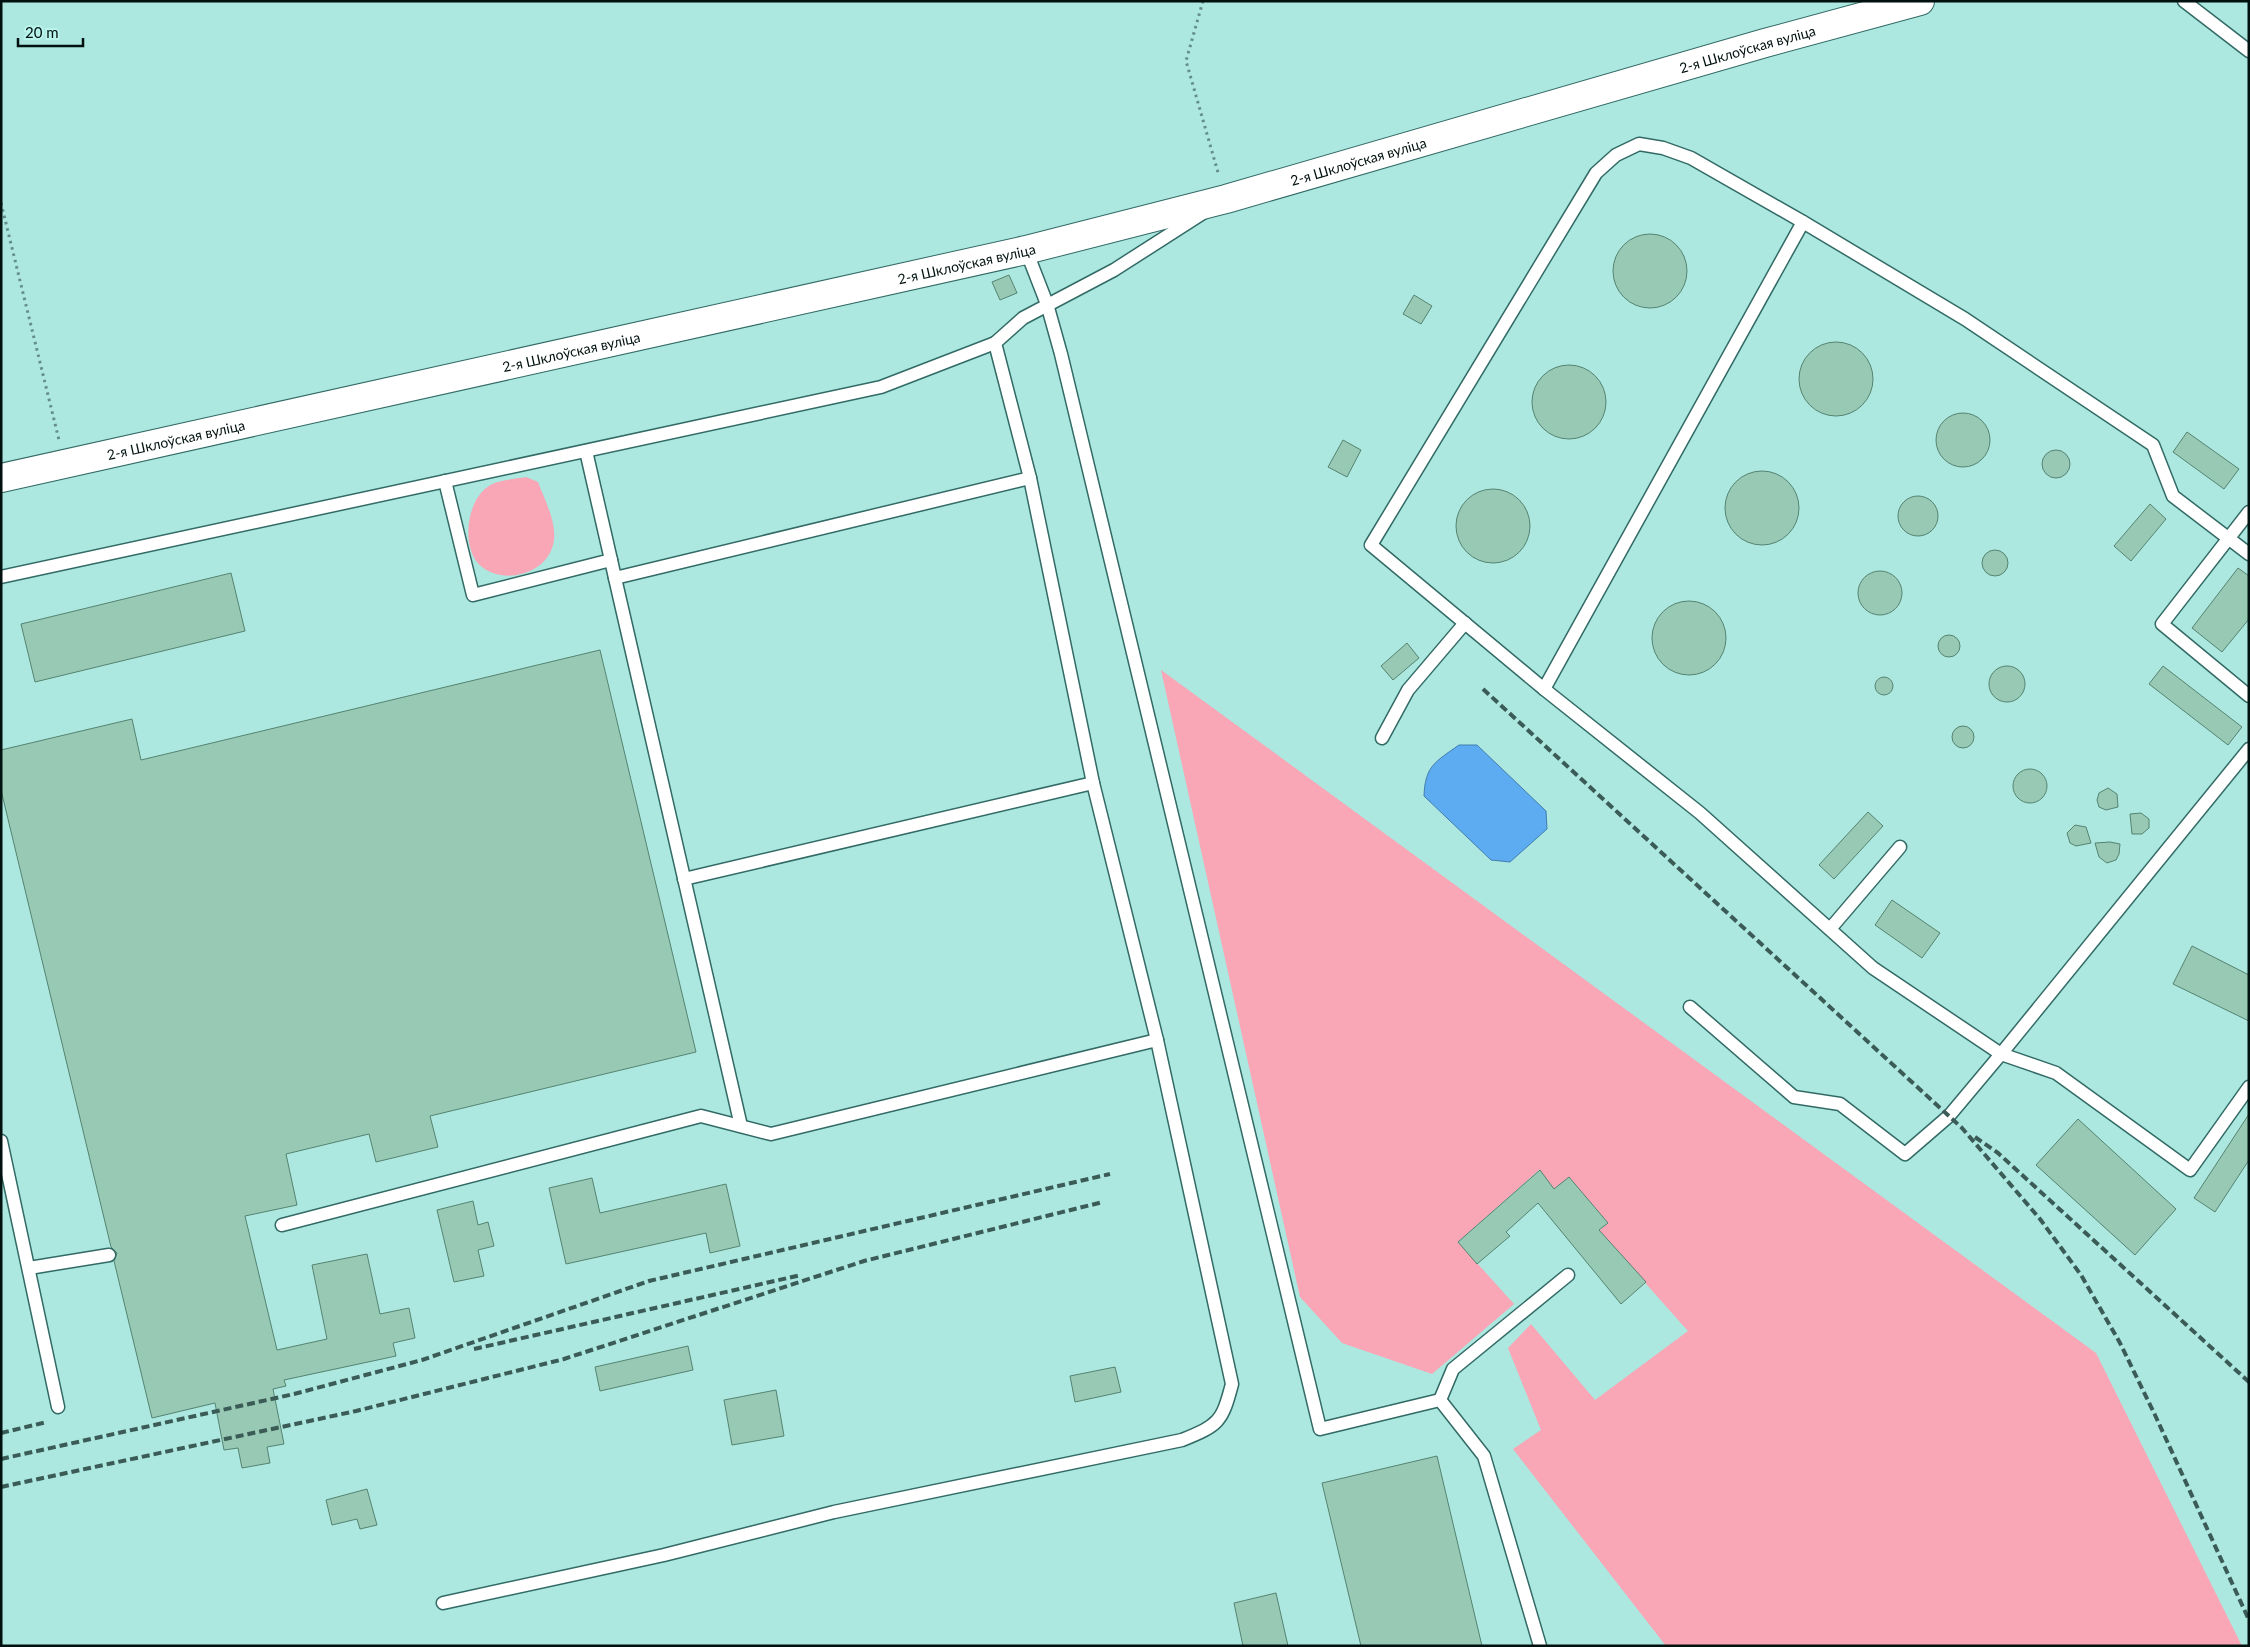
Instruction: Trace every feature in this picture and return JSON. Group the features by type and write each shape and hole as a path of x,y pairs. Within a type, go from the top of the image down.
{"street":[{"name":"2-я Шклоўская вуліца","path":"1,478 1026,250 1226,198 1920,1"}],"lane":[{"path":"2184,1 2249,51"},
{"path":"2249,554 2173,496 2154,446 1965,319 1803,222 1691,158 1663,148 1639,144 1616,155 1596,173 1371,545 1544,689 1700,814 1873,968 2001,1054 2056,1073 2190,1170 2249,1087"},
{"path":"1,577 880,387 996,343 1023,318 1114,270 1226,198"},
{"path":"1544,689 1803,222"},
{"path":"1026,250 1047,304 1066,373 1320,1429 1440,1400"},
{"path":"443,1603 664,1556 834,1512 1182,1440 1207,1430 1224,1414 1232,1384 1157,1040 1093,783 1030,478 996,343"},
{"path":"586,451 741,1126"},
{"path":"615,578 1030,478"},
{"path":"445,481 473,595 611,560"},
{"path":"2249,512 2162,624 2249,696"},
{"path":"1382,738 1408,690 1465,623"},
{"path":"1690,1006 1794,1097 1840,1104 1905,1154 1949,1116 2249,749"},
{"path":"684,879 1093,783"},
{"path":"1830,929 1900,847"},
{"path":"282,1225 701,1116 771,1134 1157,1040"},
{"path":"1,1141 58,1407"},
{"path":"29,1268 109,1255"},
{"path":"1440,1400 1453,1369 1568,1275"},
{"path":"1440,1400 1484,1456 1540,1646"}],"path":[{"path":"1203,1 1186,61 1226,198"},
{"path":"1,204 65,465"}],"shaded area":[{"path":"526,477 538,482 548,506 554,532 552,548 540,565 521,574 511,576 491,572 482,567 475,559 468,538 471,513 475,502 481,493 492,484"},
{"path":"1161,670 2096,1353 2242,1646 1666,1646 1513,1449 1541,1430 1508,1348 1531,1324 1595,1400 1688,1331 1599,1231 1608,1223 1569,1177 1554,1189 1539,1170 1458,1242 1514,1304 1432,1374 1342,1343 1300,1297"}],"water":[{"path":"1459,745 1477,745 1546,811 1547,829 1510,862 1491,860 1424,796 1429,771 1438,761"}],"building":[{"path":"1643,234 1657,234 1671,240 1681,250 1687,264 1687,278 1681,292 1671,302 1657,308 1643,308 1629,302 1619,292 1613,278 1613,264 1619,250 1629,240"},
{"path":"1009,275 1017,293 1000,300 992,282"},
{"path":"1414,295 1432,306 1421,324 1403,314"},
{"path":"1836,342 1857,348 1867,358 1873,379 1867,400 1857,410 1836,416 1815,410 1805,400 1799,379 1805,358 1815,348"},
{"path":"1562,365 1576,365 1590,371 1600,381 1606,395 1606,409 1600,423 1590,433 1576,439 1562,439 1548,433 1538,423 1532,409 1532,395 1538,381 1548,371"},
{"path":"1963,413 1973,415 1982,421 1988,430 1990,440 1988,450 1982,459 1973,465 1963,467 1953,465 1944,459 1938,450 1936,440 1938,430 1944,421 1953,415"},
{"path":"2187,432 2239,469 2224,489 2173,452"},
{"path":"1343,440 1361,450 1347,477 1328,467"},
{"path":"2056,450 2066,454 2070,464 2066,474 2056,478 2046,474 2042,464 2046,454"},
{"path":"1755,471 1769,471 1783,477 1793,487 1799,501 1799,515 1793,529 1783,539 1769,545 1755,545 1741,539 1731,529 1725,515 1725,501 1731,487 1741,477"},
{"path":"1493,489 1514,495 1524,505 1530,526 1524,547 1514,557 1493,563 1472,557 1462,547 1456,526 1462,505 1472,495"},
{"path":"1922,496 1929,499 1935,505 1938,516 1937,524 1929,533 1922,536 1914,536 1907,533 1899,524 1898,512 1901,505 1910,497"},
{"path":"2150,504 2166,519 2131,561 2114,546"},
{"path":"1995,550 2004,554 2008,563 2004,572 1995,576 1986,572 1982,563 1986,554"},
{"path":"2238,568 2249,576 2249,619 2222,652 2192,628"},
{"path":"1880,571 1892,575 1898,581 1902,593 1898,605 1892,611 1880,615 1868,611 1862,605 1858,593 1862,581 1868,575"},
{"path":"231,573 245,631 35,682 21,624"},
{"path":"1689,601 1710,607 1720,617 1726,638 1720,659 1710,669 1689,675 1668,669 1658,659 1652,638 1658,617 1668,607"},
{"path":"1949,635 1957,638 1960,646 1957,654 1949,657 1941,654 1938,646 1941,638"},
{"path":"1407,643 1419,658 1393,680 1381,666"},
{"path":"600,650 696,1052 430,1116 438,1147 376,1162 369,1134 286,1154 297,1205 245,1216 277,1350 327,1339 312,1265 367,1254 380,1314 409,1308 415,1338 393,1343 396,1356 284,1380 286,1386 273,1389 284,1444 267,1447 270,1463 242,1468 238,1448 224,1450 215,1403 152,1418 114,1261 117,1253 111,1247 1,790 1,750 132,719 141,760"},
{"path":"2007,666 2014,667 2020,671 2024,677 2024,691 2020,697 2014,701 2007,702 2000,701 1994,697 1990,691 1989,684 1990,677 1994,671 2000,667"},
{"path":"2163,666 2242,727 2228,745 2149,684"},
{"path":"1884,677 1890,680 1893,686 1890,692 1884,695 1878,692 1875,686 1878,680"},
{"path":"1963,726 1973,733 1974,737 1967,747 1963,748 1953,741 1952,737 1959,727"},
{"path":"2030,769 2037,770 2042,774 2046,779 2046,793 2042,798 2037,802 2030,803 2023,802 2018,798 2014,793 2013,786 2014,779 2018,774 2023,770"},
{"path":"2108,788 2117,794 2118,807 2106,810 2099,807 2097,800 2099,793"},
{"path":"1868,812 1883,826 1834,879 1819,865"},
{"path":"2141,813 2149,819 2149,828 2142,834 2132,834 2130,814"},
{"path":"2075,825 2086,827 2091,843 2076,846 2070,843 2067,833"},
{"path":"2110,842 2120,844 2119,854 2116,860 2107,863 2099,857 2095,843"},
{"path":"1892,900 1940,933 1922,958 1875,925"},
{"path":"2192,946 2249,975 2249,1021 2173,984"},
{"path":"2249,1114 2249,1160 2215,1212 2194,1198"},
{"path":"2078,1119 2176,1209 2135,1255 2036,1165"},
{"path":"1540,1170 1554,1189 1569,1177 1608,1223 1599,1230 1646,1282 1621,1304 1538,1203 1506,1232 1510,1236 1477,1264 1458,1242"},
{"path":"592,1178 600,1213 726,1184 740,1246 710,1253 706,1233 566,1264 549,1188"},
{"path":"473,1201 478,1225 488,1222 494,1246 478,1250 484,1276 454,1282 437,1210"},
{"path":"688,1346 693,1370 600,1391 595,1367"},
{"path":"1115,1367 1121,1392 1075,1402 1070,1376"},
{"path":"776,1390 784,1436 732,1445 724,1400"},
{"path":"1437,1456 1482,1646 1361,1646 1322,1483"},
{"path":"367,1489 377,1525 360,1529 357,1519 332,1525 326,1500"},
{"path":"1276,1593 1288,1646 1243,1646 1234,1603"}],"railway":[{"path":"1483,689 1962,1128 2040,1219 2081,1275 2120,1343 2249,1620"},
{"path":"1975,1137 1998,1153 2249,1382"},
{"path":"1,1459 294,1394 422,1360 649,1281 1110,1174"},
{"path":"1,1487 356,1411 564,1359 864,1261 1103,1202"},
{"path":"474,1349 801,1275"},
{"path":"1,1433 47,1422"}]}
